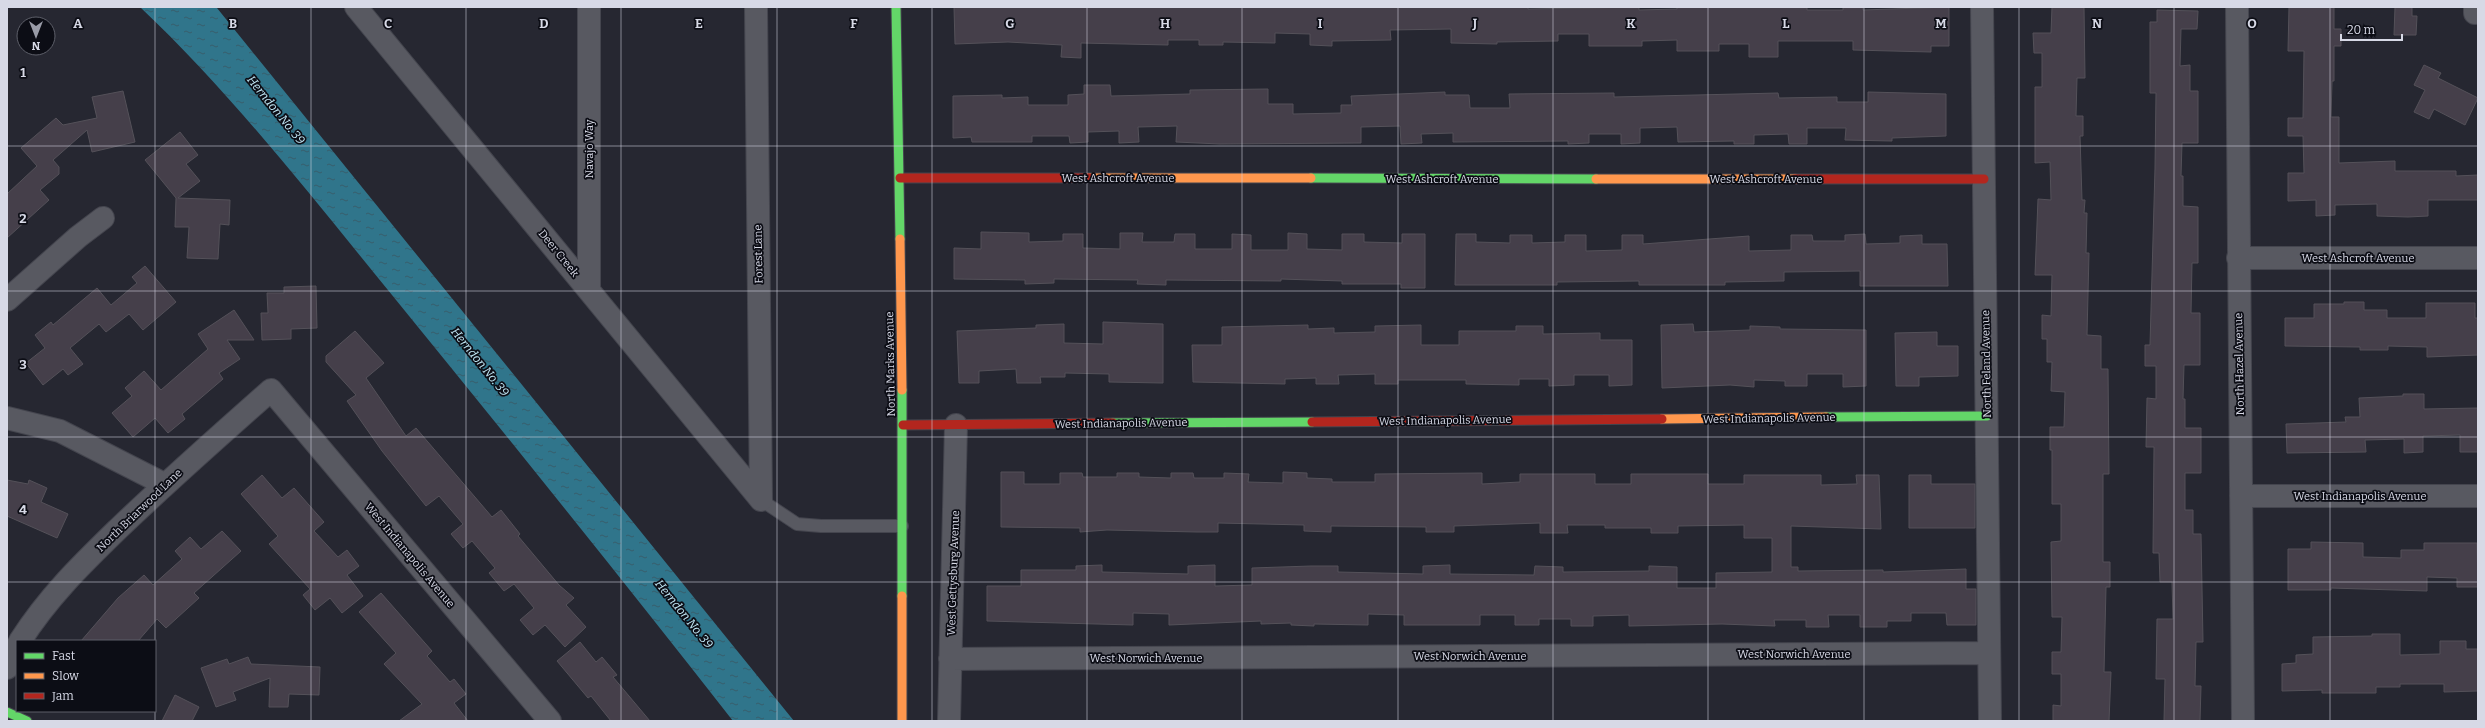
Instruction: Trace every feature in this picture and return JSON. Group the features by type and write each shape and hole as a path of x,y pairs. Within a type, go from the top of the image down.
{"street":[{"name":"Deer Creek","path":"356,7 761,500"},
{"name":"Navajo Way","path":"589,7 589,290"},
{"name":"Forest Lane","path":"756,7 761,500"},
{"name":"North Marks Avenue","path":"896,7 903,425 902,721"},
{"name":"North Feland Avenue","path":"1982,7 1990,721"},
{"name":"North Hazel Avenue","path":"2237,7 2243,721"},
{"name":"West Ashcroft Avenue","path":"900,178 1984,179"},
{"path":"7,300 78,237 103,218"},
{"name":"West Ashcroft Avenue","path":"2238,258 2478,258"},
{"name":"West Indianapolis Avenue","path":"271,390 550,721"},
{"name":"North Briarwood Lane","path":"21,640 39,611 66,579 164,484 271,390"},
{"name":"West Indianapolis Avenue","path":"903,425 1987,416"},
{"path":"7,418 60,431 164,484"},
{"name":"West Gettysburg Avenue","path":"949,721 956,425"},
{"name":"West Indianapolis Avenue","path":"2241,496 2478,496"},
{"path":"7,668 16,648"},
{"name":"West Norwich Avenue","path":"950,659 1990,653"},
{"path":"7,712 27,721"}],"lane":[{"path":"761,500 797,524 821,526 902,526"}],"water":[{"name":"Herndon No. 39","path":"140,7 217,8 794,721 733,721 521,454 301,184 207,75"}],"building":[{"path":"954,7 1528,7 1528,9 1639,7 1639,10 1677,9 1677,7 1807,7 1807,10 1843,10 1843,7 1863,7 1863,10 1949,7 1949,46 1931,46 1931,52 1853,50 1853,41 1778,41 1778,57 1749,57 1749,44 1719,44 1719,51 1677,51 1677,40 1642,41 1642,46 1589,46 1589,34 1558,34 1558,41 1497,42 1497,44 1451,43 1451,29 1390,30 1391,40 1332,41 1332,46 1310,45 1310,34 1275,33 1275,43 1223,42 1223,45 1199,45 1199,40 1168,40 1168,45 1081,43 1081,58 1061,57 1062,45 1008,42 955,44"},
{"path":"2052,7 2084,7 2085,78 2077,78 2076,116 2083,116 2083,136 2080,136 2082,200 2085,200 2084,213 2087,213 2086,253 2089,253 2087,335 2101,336 2101,369 2108,369 2109,474 2103,474 2103,562 2110,562 2110,587 2106,587 2104,672 2111,672 2109,721 2053,721 2053,705 2061,706 2061,674 2052,674 2052,652 2061,652 2062,617 2052,617 2051,542 2061,541 2061,504 2052,504 2052,450 2050,450 2050,427 2064,427 2065,392 2051,391 2052,362 2047,362 2047,339 2042,339 2042,315 2051,316 2052,275 2035,275 2038,199 2051,200 2050,162 2035,163 2035,87 2042,87 2042,53 2034,53 2033,33 2051,33"},
{"path":"2289,7 2334,7 2334,29 2341,29 2341,46 2334,46 2334,81 2332,81 2331,117 2339,117 2339,163 2395,161 2395,171 2456,171 2456,176 2478,175 2478,200 2428,200 2428,216 2408,217 2377,216 2377,204 2335,205 2335,215 2316,216 2316,200 2288,201 2288,173 2304,173 2303,136 2288,136 2288,118 2303,118 2304,51 2288,51"},
{"path":"2395,7 2412,7 2412,16 2417,16 2416,35 2394,35"},
{"path":"2157,10 2198,11 2197,29 2181,29 2180,66 2190,65 2190,91 2198,91 2198,143 2182,143 2181,176 2183,176 2183,206 2198,207 2198,263 2192,263 2191,313 2200,313 2200,365 2184,365 2183,399 2185,399 2185,428 2201,428 2201,473 2185,473 2185,510 2193,510 2193,534 2201,534 2203,642 2196,642 2195,686 2201,686 2200,721 2164,721 2165,679 2156,679 2157,619 2173,619 2172,582 2160,582 2159,553 2153,553 2154,447 2146,447 2147,398 2156,399 2156,366 2145,366 2145,345 2150,345 2155,168 2156,93 2150,93 2150,22 2157,22"},
{"path":"2424,65 2441,73 2438,78 2478,98 2465,125 2434,109 2429,119 2414,112 2425,90 2414,85"},
{"path":"1084,85 1110,85 1111,96 1190,94 1190,90 1268,89 1268,104 1293,104 1293,114 1341,113 1341,105 1352,105 1351,96 1445,92 1445,95 1469,95 1470,108 1510,108 1509,94 1614,93 1614,97 1778,93 1779,98 1837,97 1837,102 1868,102 1868,92 1946,94 1946,136 1892,138 1892,141 1845,140 1846,128 1807,128 1807,144 1789,144 1788,134 1754,135 1754,144 1734,144 1734,141 1678,142 1677,127 1640,128 1640,143 1621,144 1621,134 1589,134 1589,143 1568,144 1568,141 1453,142 1453,133 1421,134 1422,143 1401,144 1400,126 1361,127 1361,143 1220,144 1176,142 1177,126 1138,127 1139,142 1119,143 1119,131 1088,132 1088,142 1070,143 1069,136 1032,136 1032,142 972,142 971,137 953,138 953,96 1002,95 1002,98 1028,97 1028,105 1068,105 1068,95 1084,94"},
{"path":"123,91 135,142 92,152 87,130 53,160 59,167 59,174 40,190 49,200 7,238 7,194 37,166 21,148 56,118 63,125 97,118 92,97"},
{"path":"180,132 198,155 186,164 200,181 178,198 230,200 229,225 220,224 218,259 187,258 189,227 175,227 176,198 145,160"},
{"path":"981,232 1029,233 1029,242 1063,241 1063,234 1083,234 1083,248 1120,249 1120,233 1143,233 1142,242 1174,242 1175,234 1195,234 1195,249 1232,249 1232,234 1251,235 1251,250 1288,250 1288,233 1307,234 1307,249 1342,250 1342,234 1364,234 1364,242 1402,243 1402,234 1425,234 1425,288 1401,288 1401,284 1342,284 1342,281 1281,279 1281,281 1166,280 1166,285 1137,284 1138,280 1054,279 1054,283 1025,284 1025,280 954,279 954,248 981,249"},
{"path":"1456,234 1476,234 1476,242 1510,243 1510,235 1532,235 1532,243 1565,242 1565,235 1586,235 1586,251 1622,250 1622,235 1643,235 1643,244 1749,236 1749,251 1791,250 1791,235 1812,235 1813,241 1845,241 1845,235 1865,234 1866,244 1900,243 1900,236 1922,235 1922,244 1947,244 1948,286 1860,286 1860,271 1784,272 1784,281 1725,282 1725,285 1639,285 1639,281 1557,282 1557,285 1455,285"},
{"path":"145,266 176,302 143,330 129,314 106,332 99,324 70,348 83,364 68,375 63,369 43,385 26,363 45,348 35,335 51,322 53,325 97,288 111,305 137,283 132,277"},
{"path":"316,286 317,328 291,329 291,339 262,340 261,313 268,313 267,293 284,293 284,287"},
{"path":"2344,302 2364,302 2364,310 2387,310 2387,318 2426,318 2426,303 2475,303 2475,318 2478,318 2478,355 2427,357 2427,347 2388,346 2388,350 2360,350 2360,347 2285,346 2285,318 2314,318 2314,304 2344,304"},
{"path":"234,310 254,340 227,340 240,359 219,373 223,379 182,414 185,419 168,433 155,418 133,437 112,413 132,396 125,388 144,371 161,390 208,349 198,334"},
{"path":"1103,322 1163,324 1163,383 1109,382 1109,374 1065,373 1065,377 1040,377 1041,383 1017,383 1016,369 979,371 979,383 959,383 957,331 1036,328 1036,325 1064,324 1064,343 1103,344"},
{"path":"1693,324 1694,332 1750,330 1750,326 1780,327 1780,329 1866,330 1866,386 1843,387 1843,374 1807,374 1807,386 1785,386 1785,381 1754,380 1754,387 1730,385 1662,388 1661,325"},
{"path":"1308,325 1308,329 1334,328 1334,333 1375,332 1375,326 1421,325 1421,345 1459,345 1459,331 1516,331 1516,326 1543,326 1543,334 1600,333 1600,340 1632,340 1632,385 1609,386 1609,375 1574,375 1574,385 1549,386 1549,379 1519,379 1519,385 1466,384 1466,380 1398,380 1398,384 1375,384 1375,374 1338,375 1339,384 1316,384 1316,378 1285,379 1285,384 1193,382 1192,345 1222,345 1222,327"},
{"path":"355,331 384,363 366,378 406,436 416,428 492,517 501,510 520,534 518,536 559,585 574,598 566,605 586,627 565,647 545,625 533,635 520,620 534,608 514,584 504,591 489,573 495,568 472,541 463,548 451,534 463,524 439,496 426,506 382,451 347,401 356,395 326,362 326,356"},
{"path":"1937,332 1937,346 1958,346 1958,376 1919,377 1919,386 1896,386 1895,333"},
{"path":"2403,394 2424,394 2424,409 2478,408 2478,452 2460,452 2460,435 2423,436 2423,452 2404,453 2404,439 2365,440 2366,452 2287,453 2286,424 2346,422 2345,417 2360,417 2359,398 2403,396"},
{"path":"1001,472 1024,472 1024,484 1060,484 1060,473 1082,473 1083,477 1117,477 1117,473 1139,473 1139,477 1171,478 1171,473 1193,473 1194,478 1224,478 1224,473 1249,474 1248,482 1283,483 1283,472 1307,473 1307,478 1332,479 1332,482 1375,482 1375,474 1482,473 1482,484 1520,482 1520,474 1595,474 1595,484 1631,484 1631,474 1708,474 1708,484 1744,484 1744,475 1821,475 1821,485 1857,484 1856,475 1879,475 1881,529 1791,526 1791,567 1798,567 1798,571 1883,570 1883,572 1966,569 1966,589 1976,589 1976,625 1947,625 1946,613 1911,613 1911,621 1887,621 1887,627 1860,627 1860,615 1828,615 1829,627 1806,627 1806,620 1774,620 1775,626 1722,624 1629,626 1629,615 1593,616 1593,626 1571,626 1571,619 1539,619 1539,625 1515,625 1515,615 1480,615 1480,625 1404,625 1404,615 1368,614 1368,625 1314,624 1314,626 1291,625 1291,623 1261,624 1261,621 1169,625 1169,614 1133,613 1133,625 987,621 987,586 1021,586 1021,570 1076,570 1076,566 1102,565 1102,572 1188,574 1188,566 1215,565 1215,586 1252,585 1252,568 1311,566 1338,566 1338,572 1423,574 1423,566 1450,565 1450,574 1534,575 1535,566 1563,567 1563,572 1649,571 1649,566 1677,567 1677,588 1716,588 1716,573 1772,572 1772,538 1744,538 1744,525 1678,526 1678,533 1651,533 1651,528 1605,528 1605,525 1567,525 1568,533 1540,533 1540,523 1454,526 1454,532 1426,532 1426,527 1331,526 1331,532 1304,531 1304,525 1218,523 1218,532 1107,530 1080,532 1080,528 1001,527"},
{"path":"262,475 282,498 294,488 324,522 314,531 338,557 347,550 359,566 347,575 363,596 342,613 330,598 315,610 303,595 310,589 269,544 278,536 241,494"},
{"path":"1909,475 1931,475 1931,484 1975,484 1975,528 1909,528"},
{"path":"7,480 28,484 29,480 47,488 41,502 68,514 57,538 7,516"},
{"path":"222,531 241,551 194,593 199,598 166,628 157,619 139,640 82,640 118,598 144,575 153,585 182,559 175,551 190,537 201,549"},
{"path":"2311,542 2363,543 2363,557 2401,558 2401,550 2424,550 2424,543 2477,543 2478,587 2457,587 2457,578 2427,577 2427,591 2331,588 2331,590 2288,590 2288,549 2311,549"},
{"path":"381,593 432,651 427,656 450,682 454,679 466,694 454,703 468,721 399,721 422,704 384,664 396,653 359,612"},
{"path":"2372,634 2400,634 2400,655 2440,654 2440,641 2466,641 2466,649 2478,649 2478,691 2444,692 2444,684 2400,684 2400,687 2376,687 2376,693 2322,693 2322,690 2282,691 2282,664 2296,663 2296,655 2313,654 2313,637 2372,636"},
{"path":"580,642 596,662 602,657 617,675 613,677 650,721 611,721 591,696 588,698 557,661"},
{"path":"248,657 251,664 320,667 319,695 289,694 288,707 269,707 270,678 233,692 236,700 216,707 201,668 227,659 229,664"},
{"path":"175,695 199,707 192,721 162,721"}],"traffic: fast":[{"path":"896,7 900,239"},
{"path":"1311,178 1596,179"},
{"path":"902,390 902,596"},
{"path":"1826,417 1987,416"},
{"path":"1113,423 1312,422"},
{"path":"7,712 27,721"}],"traffic: slow":[{"path":"1089,178 1311,178"},
{"path":"1596,179 1795,179"},
{"path":"900,239 902,390"},
{"path":"1662,419 1826,417"},
{"path":"902,596 902,721"}],"traffic: jam":[{"path":"900,178 1089,178"},
{"path":"1795,179 1984,179"},
{"path":"1312,422 1662,419"},
{"path":"903,425 1113,423"}]}
